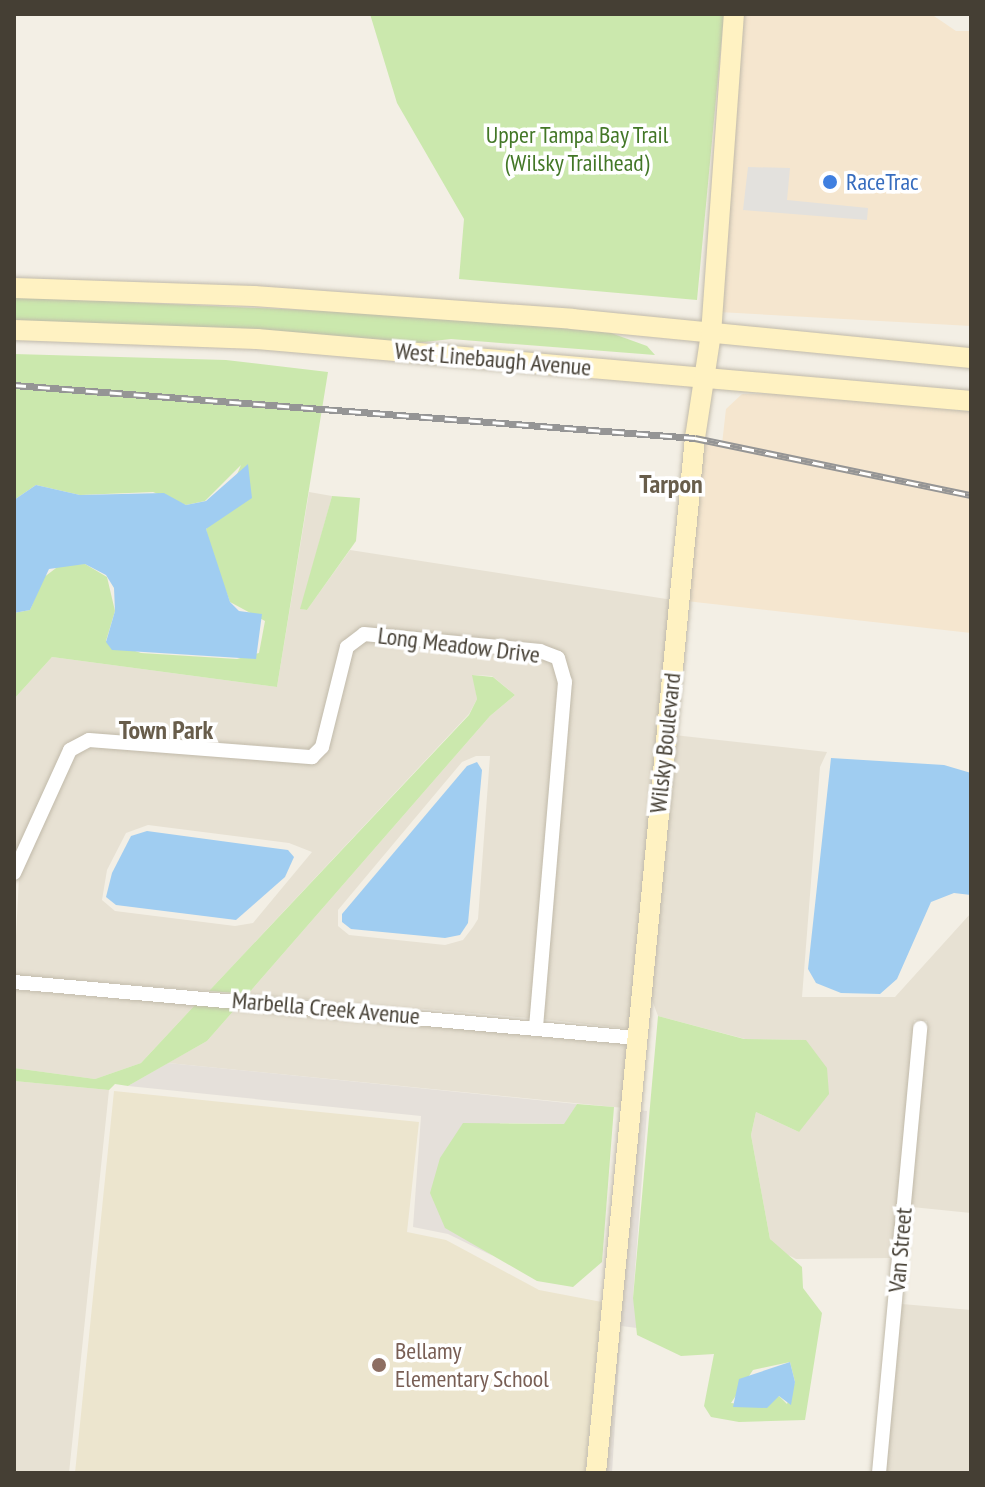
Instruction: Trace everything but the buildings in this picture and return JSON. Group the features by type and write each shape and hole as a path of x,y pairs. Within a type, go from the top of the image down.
{"main road":[{"name":"Wilsky Boulevard","path":"596,1473 637,1038 704,376 711,334 734,14"},
{"name":"West Linebaugh Avenue","path":"14,288 270,297 971,358"},
{"name":"West Linebaugh Avenue","path":"14,330 257,339 971,401"}],"street":[{"name":"Long Meadow Drive","path":"14,873 70,750 89,740 312,757 322,747 347,647 364,634 540,651 558,658 565,682 536,1026"},
{"name":"Marbella Creek Avenue","path":"14,982 536,1026 637,1038"},
{"name":"Van Street","path":"879,1473 920,1028"}],"shaded area":[{"path":"741,14 931,14 956,31 971,31 971,326 719,312"},
{"path":"748,167 790,168 787,200 868,208 867,220 743,210"},
{"path":"742,394 802,394 971,412 971,633 686,601 701,440 722,444 726,409"},
{"path":"309,492 332,496 301,609 307,610 350,550 673,600 631,1029 543,1019 565,656 541,643 361,627 343,641 316,743 310,749 86,733 64,747 14,856 14,699 52,657 277,687"},
{"path":"366,641 538,658 553,664 558,683 530,1018 248,994 490,716 515,695 492,676 473,675 477,699 469,714 209,991 14,975 19,877 75,756 90,747 316,763 329,749 353,652","holes":["476,756 490,756 478,919 473,927 463,940 445,945 349,935 338,926 338,910 462,762","148,825 289,843 312,852 253,923 235,926 115,911 102,900 107,870 126,833"]},
{"path":"674,735 827,752 820,767 802,997 895,997 971,913 971,1213 912,1207 909,1260 906,1259 927,1021 914,1020 892,1258 796,1259 778,1250 770,1239 751,1135 756,1112 799,1132 805,1040 745,1039 658,1016 649,992"},
{"path":"14,990 195,1005 141,1063 95,1079 14,1068"},
{"path":"236,1008 630,1044 624,1108 168,1063 207,1041"},
{"path":"168,1063 577,1104 565,1124 500,1123 484,1250 493,1256 448,1234 413,1227 421,1116 128,1086"},
{"path":"14,1081 109,1090 69,1473 14,1473 18,1226"},
{"path":"114,1091 419,1122 407,1232 446,1240 539,1290 602,1302 585,1473 75,1473"},
{"path":"639,1110 647,1111 633,1297 638,1315 637,1328 621,1326 612,1473 603,1473"},
{"path":"902,1304 971,1310 971,1473 886,1473"}],"green space":[{"name":"Upper Tampa Bay Trail (Wilsky Trailhead)","path":"370,14 724,14 697,300 459,279 464,219 397,103"},
{"path":"14,297 435,316 611,333 647,346 655,355 451,339 416,343 14,322"},
{"path":"14,354 226,360 328,372 277,687 52,657 14,699 14,613 30,610 43,578 60,565 85,564 107,577 115,611 106,641 141,653 237,659 259,653 265,621 230,602 206,529 219,516 241,465 205,501 186,505 153,492 80,495 36,485 14,500"},
{"path":"332,496 360,498 356,541 307,610 300,609"},
{"path":"472,675 493,677 515,695 490,716 248,994 209,991 469,715 477,699"},
{"path":"195,1005 236,1008 207,1041 128,1086 115,1084 109,1090 14,1081 14,1068 95,1079 141,1063"},
{"path":"658,1016 744,1039 806,1040 827,1068 829,1094 799,1132 756,1112 751,1135 770,1239 802,1267 803,1288 822,1313 805,1420 739,1422 711,1417 704,1406 714,1354 681,1356 637,1335 633,1298","holes":["790,1362 795,1382 787,1404 779,1396 758,1406 731,1403 753,1370"]},
{"path":"577,1104 614,1107 602,1262 573,1287 537,1281 445,1228 430,1193 440,1158 463,1123 564,1124"}],"water":[{"path":"248,464 252,498 206,529 230,602 239,611 262,614 256,659 112,650 106,642 115,611 114,588 106,575 85,564 49,569 30,610 14,613 14,500 36,485 80,495 164,493 186,505 206,501"},
{"path":"831,758 944,765 971,773 971,895 954,893 931,902 897,979 880,994 841,993 816,983 808,969"},
{"path":"477,762 482,770 468,923 460,935 445,938 351,929 342,922 342,914 467,766"},
{"path":"147,831 288,850 294,857 285,877 236,920 116,905 106,897 112,873 131,836"},
{"path":"790,1362 795,1382 791,1405 779,1396 767,1408 733,1407 739,1379"}],"railway":[{"path":"14,385 695,438 971,495"}],"place":[{"name":"RaceTrac","path":"830,182"},
{"name":"Bellamy Elementary School","path":"379,1365"}],"district":[{"name":"Tarpon","path":"671,484"},
{"name":"Town Park","path":"166,730"}]}
